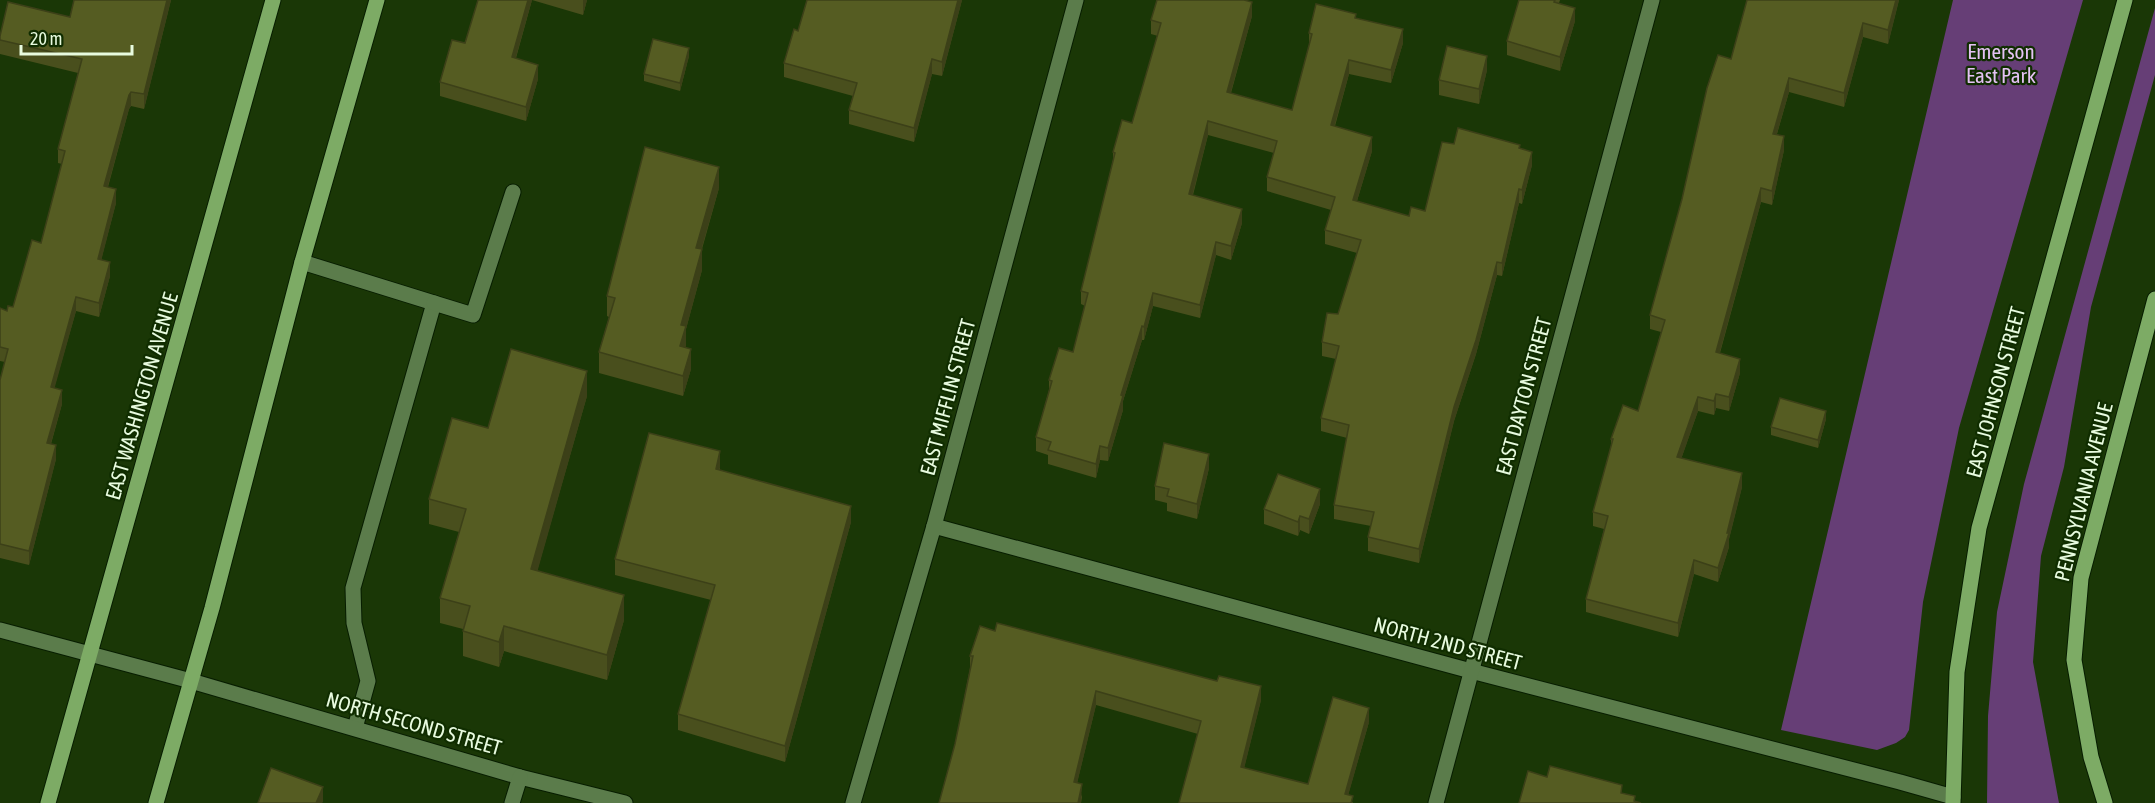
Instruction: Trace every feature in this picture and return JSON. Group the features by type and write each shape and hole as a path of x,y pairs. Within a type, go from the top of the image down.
{"main road":[{"name":"EAST WASHINGTON AVENUE","path":"48,803 273,0"},
{"path":"156,803 212,608 302,262 377,0"},
{"name":"EAST JOHNSON STREET","path":"1953,800 1957,672 1979,528 2126,0"},
{"name":"PENNSYLVANIA AVENUE","path":"2105,803 2091,757 2073,660 2080,578 2155,299"}],"street":[{"name":"EAST MIFFLIN STREET","path":"853,803 934,526 1076,0"},
{"name":"EAST DAYTON STREET","path":"1436,803 1652,0"},
{"path":"302,262 473,315 513,192"},
{"path":"355,728 368,681 354,623 353,588 434,303"},
{"name":"NORTH 2ND STREET","path":"934,526 1471,671 1900,782 1953,800"},
{"name":"NORTH SECOND STREET","path":"0,630 191,681 520,777 625,803"},
{"path":"512,803 520,777"}],"green space":[{"name":"Emerson East Park","path":"1953,0 2083,0 1959,428 1923,602 1909,730 1905,737 1896,743 1877,750 1781,730"},
{"path":"2155,8 2155,75 2091,307 2064,467 2041,556 2033,662 2059,803 1987,803 1988,716 1997,612 2024,484"}],"building":[{"path":"74,0 167,0 144,94 131,92 129,95 104,186 116,189 98,259 110,262 99,303 76,297 51,387 62,390 47,443 56,445 29,551 0,544 0,380 8,349 0,347 0,308 7,311 8,306 13,307 32,240 41,243 65,151 58,149 82,59 0,40 0,36 8,2 70,17"},
{"path":"478,0 528,0 512,57 538,65 526,107 440,82 452,40 465,43"},
{"path":"807,0 958,0 942,62 932,59 914,128 849,110 857,83 784,63 794,29 798,31"},
{"path":"1157,0 1244,0 1252,2 1227,92 1292,110 1312,34 1309,33 1316,4 1356,14 1355,18 1403,29 1391,70 1349,60 1331,125 1372,137 1353,200 1409,216 1411,207 1425,211 1442,142 1454,144 1458,128 1520,145 1519,148 1532,152 1522,190 1519,189 1502,263 1497,262 1476,340 1454,407 1419,549 1368,537 1374,512 1334,505 1349,425 1321,418 1339,346 1322,342 1327,313 1338,314 1361,240 1325,230 1335,197 1267,177 1277,141 1208,121 1189,194 1242,209 1231,246 1216,242 1200,305 1153,293 1121,395 1123,396 1108,448 1100,446 1096,464 1048,450 1051,442 1036,437 1059,348 1073,352 1088,293 1081,291 1115,153 1113,152 1122,120 1132,123 1161,23 1151,20"},
{"path":"1519,0 1555,0 1554,2 1575,8 1560,57 1507,41"},
{"path":"1747,0 1896,0 1888,30 1863,23 1844,93 1789,78 1773,134 1784,136 1772,191 1761,188 1716,352 1740,359 1729,397 1716,394 1714,401 1698,397 1677,457 1742,473 1727,533 1729,533 1718,568 1694,560 1678,623 1586,599 1608,516 1593,512 1613,439 1611,439 1623,405 1638,411 1665,320 1650,315 1682,199 1707,88 1718,55 1731,59"},
{"path":"653,39 689,48 680,83 644,74"},
{"path":"1447,46 1487,56 1479,89 1439,80"},
{"path":"645,147 719,167 696,248 702,249 681,325 686,326 680,346 691,349 683,376 599,352 615,298 607,296"},
{"path":"511,349 587,371 531,569 624,595 607,655 504,626 499,642 463,631 470,606 440,598 466,509 429,499 452,418 488,428"},
{"path":"1780,398 1826,411 1818,440 1771,427"},
{"path":"649,433 720,451 716,469 851,506 785,746 678,714 715,585 615,559"},
{"path":"1164,443 1209,454 1197,504 1167,496 1169,489 1155,486"},
{"path":"1278,474 1320,489 1309,519 1300,516 1298,522 1264,509"},
{"path":"997,623 1217,681 1219,676 1261,686 1241,767 1308,784 1333,697 1369,708 1345,794 1353,796 1351,803 1179,803 1201,721 1096,691 1074,782 1082,784 1078,803 939,803 955,744 973,656 970,656 980,626 995,631"},
{"path":"1550,766 1622,785 1621,793 1635,796 1634,801 1641,803 1519,803 1528,771 1547,777"},
{"path":"271,768 323,787 316,803 258,803"}]}
